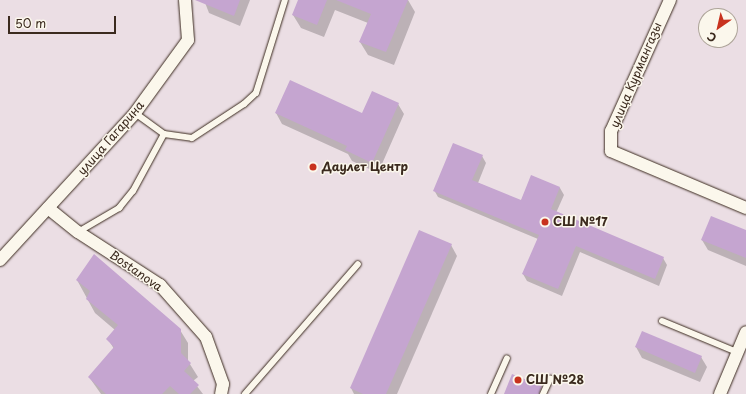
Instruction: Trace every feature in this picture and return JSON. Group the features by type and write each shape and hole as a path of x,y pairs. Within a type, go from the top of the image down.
{"street":[{"name":"улица Гагарина","path":"0,260 135,113 188,40 185,0"},
{"name":"улица Курмангазы","path":"670,0 611,131 611,151 746,208"},
{"name":"Bostanova","path":"48,208 78,232 160,284 206,337 223,384 221,394"},
{"path":"720,394 746,332"}],"lane":[{"path":"135,113 164,134 192,138 244,104 256,92 285,0"},
{"path":"78,232 119,208 133,191 164,134"},
{"path":"244,394 358,264"},
{"path":"662,321 738,352"},
{"path":"492,394 507,358"},
{"path":"543,394 550,379"}],"building":[{"path":"195,0 240,0 234,16"},
{"path":"298,0 327,0 317,25 292,15"},
{"path":"336,0 408,0 386,52 359,42 371,14"},
{"path":"290,80 362,113 372,91 399,103 372,163 345,150 347,146 275,113"},
{"name":"СШ №17","path":"453,143 483,155 472,180 521,200 531,175 560,187 551,209 664,257 655,279 576,246 558,289 522,274 539,235 433,191"},
{"path":"711,216 746,230 746,258 701,240"},
{"path":"419,230 452,244 386,394 363,394 350,388"},
{"path":"94,254 181,329 181,353 191,363 184,371 199,385 190,394 179,394 170,386 162,394 106,394 88,377 114,347 106,339 118,325 86,299 90,291 76,280"},
{"path":"642,331 702,356 695,373 635,347"},
{"name":"СШ №28","path":"512,374 542,386 539,394 504,394"}],"place":[{"name":"Даулет Центр","path":"313,167"},
{"name":"СШ №17","path":"545,222"},
{"name":"СШ №28","path":"518,380"}]}
